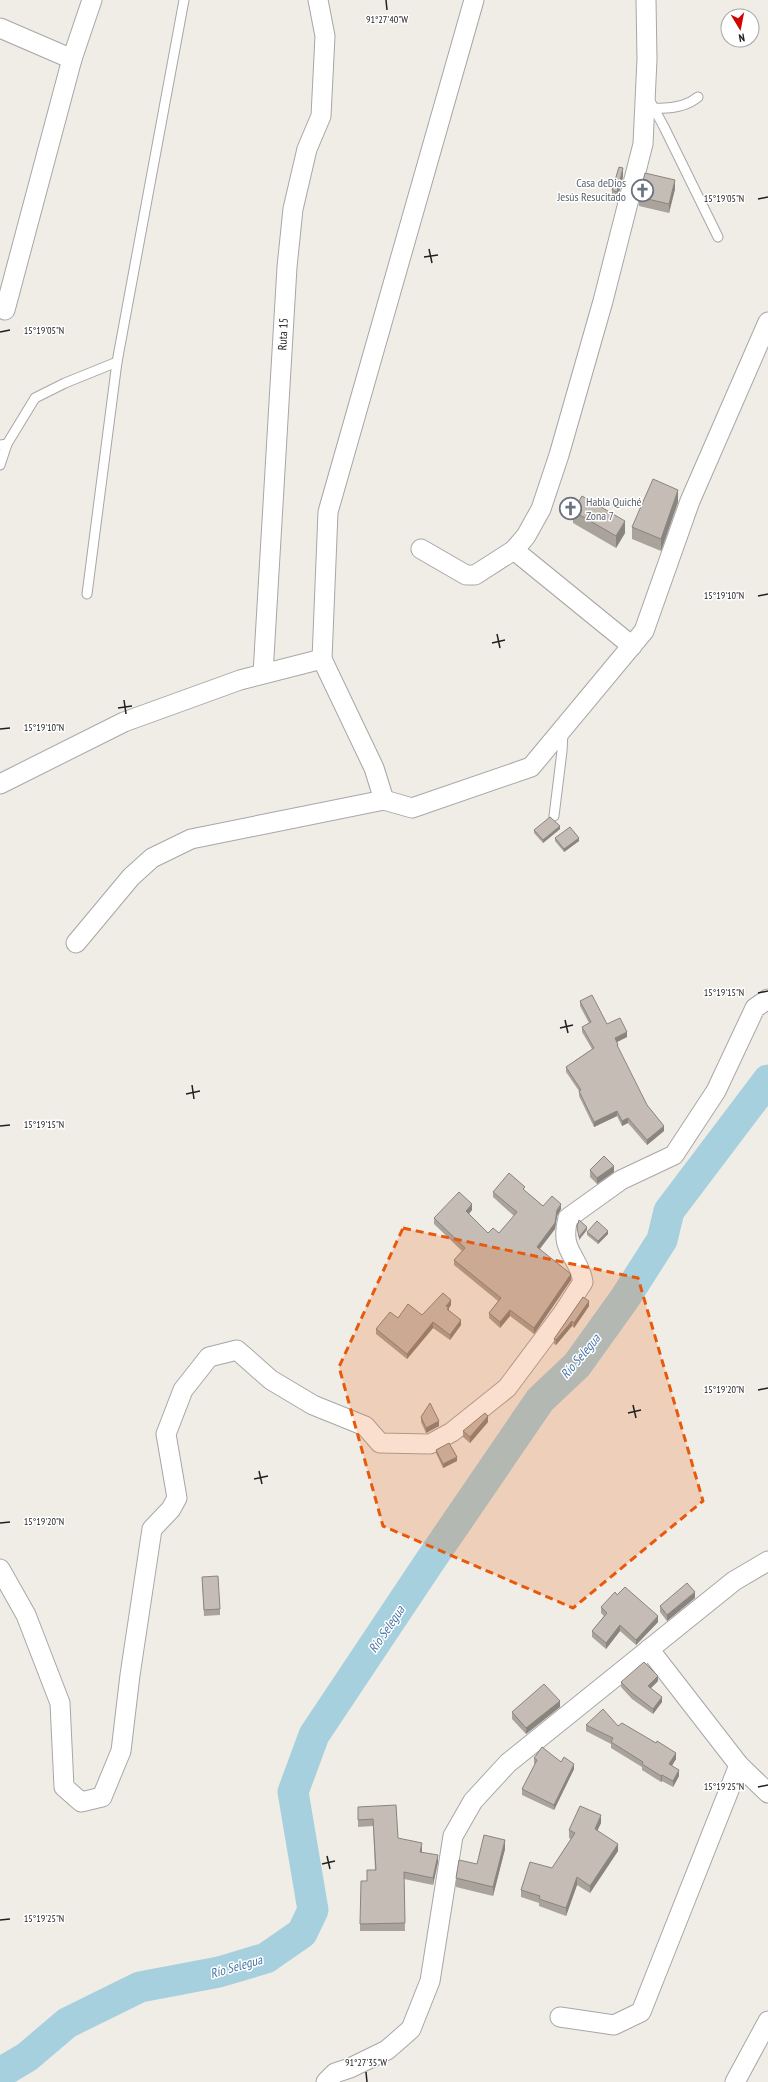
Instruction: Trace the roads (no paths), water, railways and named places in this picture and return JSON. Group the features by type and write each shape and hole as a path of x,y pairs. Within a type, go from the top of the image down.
{"street":[{"path":"4,310 72,59 92,0"},
{"name":"Ruta 15","path":"263,674 287,267 293,209 307,149 321,116 325,36 318,0"},
{"path":"384,800 374,768 322,659 328,512 474,0"},
{"path":"421,549 466,575 475,575 482,572 514,550 526,536 541,509 559,455 603,301 643,144 650,101 646,0"},
{"path":"0,28 72,59"},
{"path":"76,943 141,867 152,858 191,839 384,800 412,808 531,767 644,631 690,501 768,322"},
{"path":"514,550 632,646"},
{"path":"0,784 124,722 263,674 322,659"},
{"path":"0,1569 26,1615 60,1703 64,1787 81,1802 102,1797 121,1751 130,1675 152,1529 171,1509 177,1498 166,1434 183,1390 209,1357 237,1350 271,1380 313,1405 365,1426 380,1443 430,1444 452,1432 507,1388 563,1313 583,1282 582,1272 567,1249 566,1227 568,1218 621,1180 674,1155 716,1090 755,1008 768,999"},
{"path":"326,2082 335,2073 352,2075 388,2050 411,2029 430,1981 454,1836 473,1801 508,1763 648,1649 734,1581 768,1561"},
{"path":"648,1649 739,1765 768,1793"},
{"path":"560,2017 614,2025 641,2012 739,1765"},
{"path":"735,2082 768,2021"}],"lane":[{"path":"87,594 117,362 184,0"},
{"path":"650,101 669,108 691,103 698,97"},
{"path":"650,101 718,237"},
{"path":"0,465 3,445 35,398 65,383 117,362"},
{"path":"554,816 562,752 562,730"}],"waterway":[{"name":"Río Selegua","path":"0,2073 27,2057 67,2023 140,1987 219,1972 266,1958 302,1933 313,1910 293,1792 314,1735 540,1400 577,1365 625,1298 662,1240 669,1211 768,1080"}],"place":[{"name":"Casa deDios Jesús Resucitado","path":"642,190"},
{"name":"Habla Quiché Zona 7","path":"570,509"}]}
